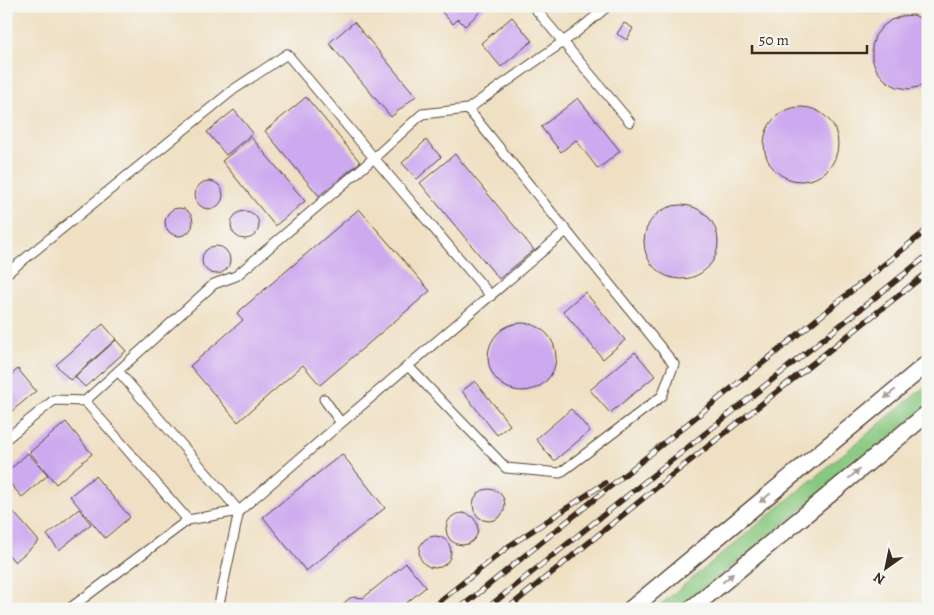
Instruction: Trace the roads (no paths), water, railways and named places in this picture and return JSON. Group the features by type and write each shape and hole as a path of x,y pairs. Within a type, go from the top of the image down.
{"street":[{"path":"631,609 928,362"},
{"path":"691,609 928,413"}],"lane":[{"path":"532,6 630,122"},
{"path":"6,439 54,400 85,401 214,284 236,276 374,158 422,114 468,110 563,42 608,6"},
{"path":"6,274 233,90 287,54 491,296"},
{"path":"408,366 506,468 560,473 662,396 674,364 468,110"},
{"path":"69,608 188,520 239,511 566,231"},
{"path":"118,371 239,511"},
{"path":"324,399 341,423"},
{"path":"85,401 188,520"},
{"path":"218,609 239,511"}],"railway":[{"path":"459,609 928,229"},
{"path":"486,609 928,255"},
{"path":"507,609 928,272"},
{"path":"430,609 509,546 605,483"}]}
